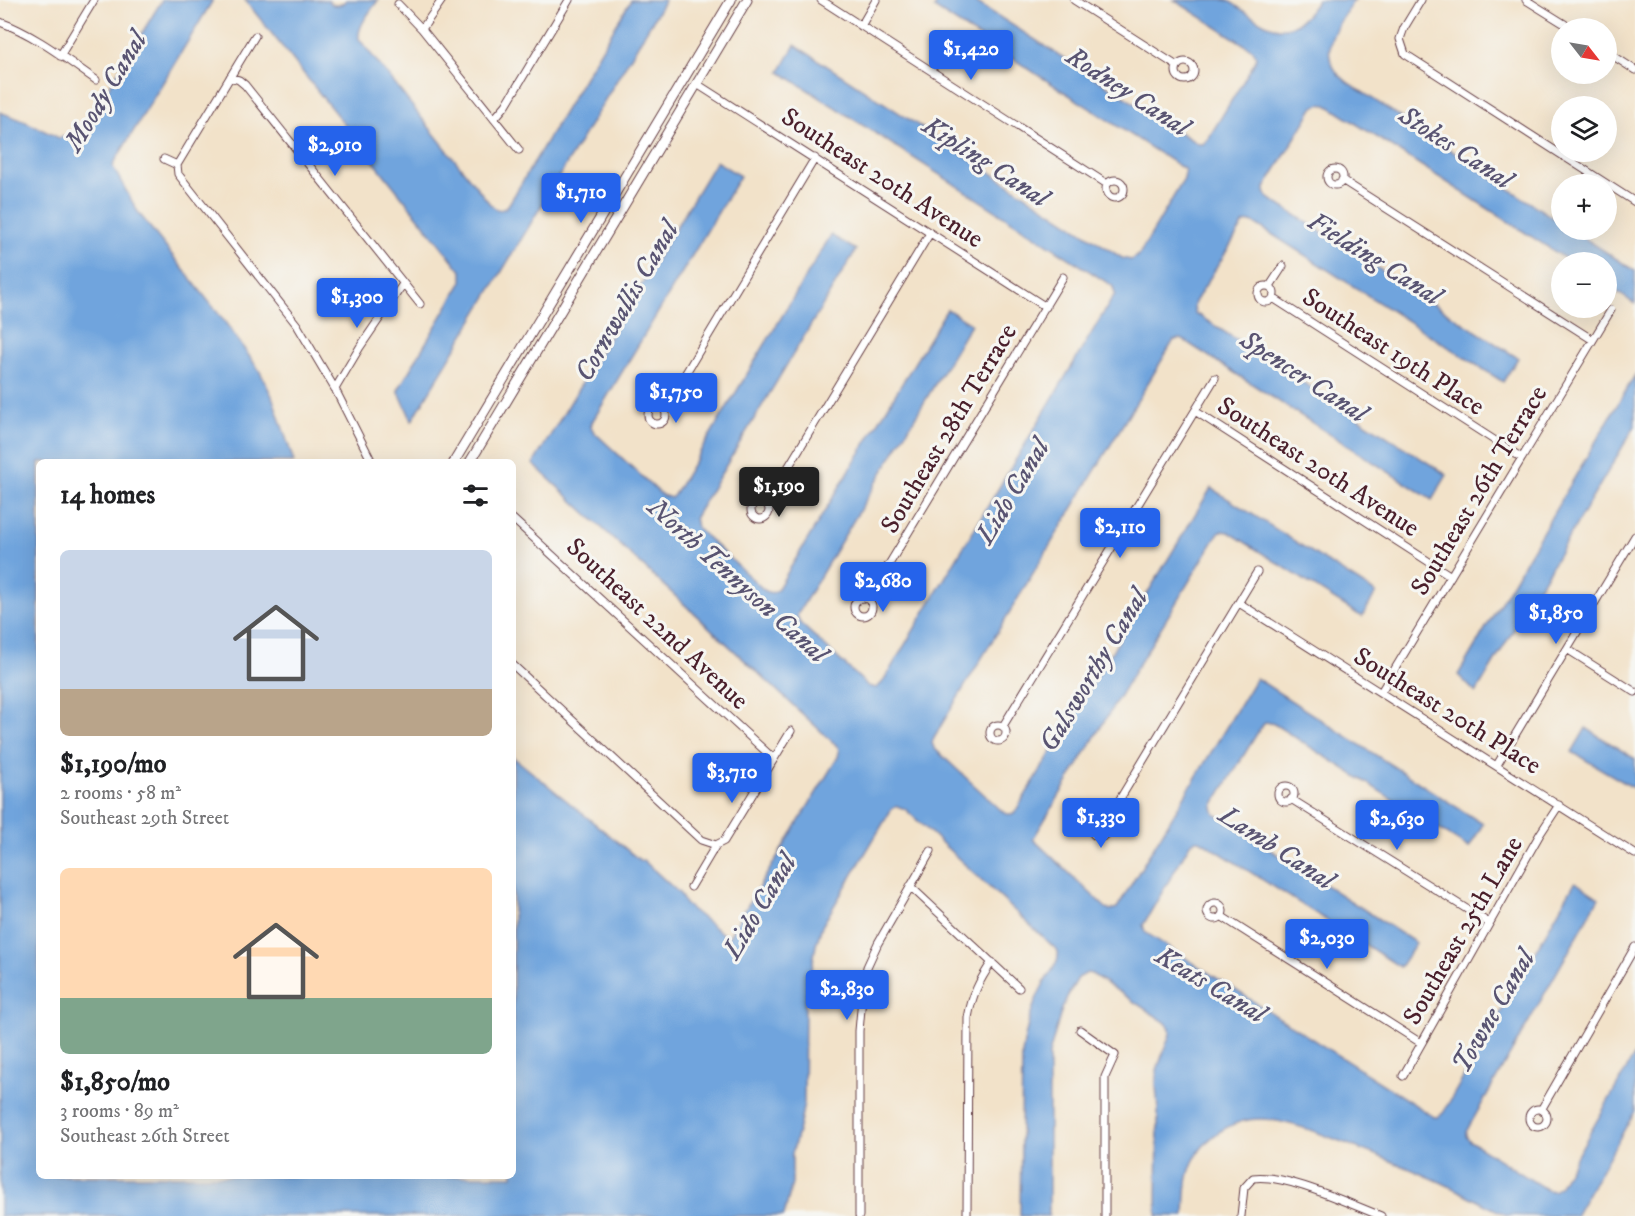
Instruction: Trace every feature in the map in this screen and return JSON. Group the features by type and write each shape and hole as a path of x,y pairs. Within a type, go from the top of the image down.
{"street":[{"path":"60,56 94,0"},
{"path":"422,29 442,0"},
{"path":"494,119 506,105 569,0"},
{"path":"456,459 731,0"},
{"path":"472,459 747,0"},
{"path":"821,0 1107,184"},
{"path":"861,26 876,0"},
{"path":"1074,0 1177,66"},
{"path":"1421,0 1400,39 1405,54 1635,202"},
{"path":"1526,0 1555,18"},
{"path":"398,4 422,29 519,150"},
{"path":"0,22 20,31 96,80"},
{"path":"255,36 177,165 178,174 297,325 335,388 370,459"},
{"path":"1617,58 1635,70"},
{"path":"230,77 245,85 420,304"},
{"path":"685,77 698,84"},
{"name":"Southeast 20th Avenue","path":"698,84 1046,307"},
{"path":"663,408 814,158"},
{"path":"164,159 177,165"},
{"path":"1342,180 1593,340"},
{"path":"766,504 930,232"},
{"path":"575,260 587,267"},
{"path":"1270,286 1283,266"},
{"name":"Southeast 28th Terrace","path":"868,599 1063,277"},
{"path":"335,388 403,284"},
{"name":"Southeast 19th Place","path":"1265,285 1270,286 1273,290 1273,298 1265,303 1260,300 1257,296 1260,288 1265,285"},
{"name":"Southeast 19th Place","path":"1273,298 1522,458"},
{"name":"Southeast 26th Terrace","path":"1381,692 1606,318"},
{"path":"1004,726 1215,378"},
{"name":"Southeast 20th Avenue","path":"1195,411 1451,576"},
{"name":"Southeast 22nd Avenue","path":"516,522 774,759"},
{"path":"1497,765 1635,536"},
{"path":"1106,822 1257,572"},
{"name":"Southeast 20th Place","path":"1239,603 1635,854"},
{"path":"1567,649 1635,692"},
{"path":"516,668 701,840 716,846"},
{"path":"691,887 716,846 724,841 791,732"},
{"path":"1291,799 1489,923"},
{"name":"Southeast 25th Lane","path":"1403,1076 1559,805"},
{"path":"859,1216 859,1031 863,987 867,967 878,943 931,851"},
{"path":"910,886 1019,987"},
{"path":"1221,916 1421,1043"},
{"path":"1541,1110 1635,947"},
{"path":"967,1216 968,1018 979,981 992,962"},
{"path":"1080,1030 1115,1055 1105,1077 1105,1216"},
{"path":"1241,1216 1244,1188 1253,1178 1262,1176 1293,1183 1381,1216"}],"water":[{"path":"162,0 213,0 113,167 138,212 225,322 259,370 272,396 293,459 36,459 36,1179 516,1179 516,759 641,861 643,860 680,894 685,904 728,938 838,757 838,747 533,464 716,161 740,176 591,427 662,495 671,498 831,235 856,250 695,517 697,528 764,590 770,593 777,590 947,309 971,324 797,615 800,623 868,686 876,688 882,683 1115,294 1111,285 780,72 795,45 1122,258 1131,260 1139,255 1184,179 1184,169 934,8 939,0 973,0 1198,144 1203,144 1255,62 1256,56 1253,50 1174,0 1225,0 1263,23 1281,28 1300,21 1318,0 1354,0 1330,43 1331,62 1339,75 1551,216 1551,240 1587,240 1606,252 1555,252 1327,105 1321,104 1313,108 1265,188 1267,197 1518,358 1503,382 1256,224 1244,223 1195,302 1195,313 1447,475 1432,500 1185,341 1174,340 932,743 934,748 1003,812 1014,814 1211,488 1376,593 1362,617 1229,532 1219,532 1033,839 1106,908 1110,910 1117,908 1256,678 1483,824 1469,848 1274,724 1266,722 1214,804 1215,814 1416,943 1400,967 1200,840 1190,844 1143,925 1148,934 1434,1117 1443,1113 1575,882 1599,898 1466,1132 1470,1141 1547,1190 1554,1191 1559,1187 1635,1054 1635,1111 1575,1216 1507,1215 1438,1181 1345,1143 1290,1124 1259,1119 1247,1120 1225,1128 1207,1142 1199,1152 1189,1175 1185,1216 1157,1216 1157,1070 1170,1028 1165,1022 1092,974 1087,973 1078,978 1067,997 1049,1054 1049,1216 1020,1216 1022,1054 1032,1010 1055,965 1058,951 905,809 897,806 891,810 822,926 816,945 805,1006 804,1103 792,1154 792,1184 784,1216 0,1216 0,112 59,138 81,133"},
{"path":"245,0 328,0 337,5 346,0 378,0 362,24 359,39 490,204 500,210 509,204 631,0 665,0 412,421 398,390 460,285 462,272"},
{"path":"1617,259 1635,271 1635,304 1617,292"},
{"path":"1635,375 1635,426 1476,693 1458,675"},
{"path":"1586,728 1635,759 1635,789 1572,752"}],"water label":[{"name":"Moody Canal","path":"105,91"},
{"name":"Rodney Canal","path":"1128,91"},
{"name":"Stokes Canal","path":"1456,147"},
{"name":"Kipling Canal","path":"986,161"},
{"name":"Fielding Canal","path":"1375,258"},
{"name":"Cornwallis Canal","path":"626,301"},
{"name":"Spencer Canal","path":"1304,376"},
{"name":"Lido Canal","path":"1012,491"},
{"name":"North Tennyson Canal","path":"738,580"},
{"name":"Galsworthy Canal","path":"1093,670"},
{"name":"Lamb Canal","path":"1277,847"},
{"name":"Lido Canal","path":"759,906"},
{"name":"Keats Canal","path":"1211,984"},
{"name":"Towne Canal","path":"1493,1011"}]}
